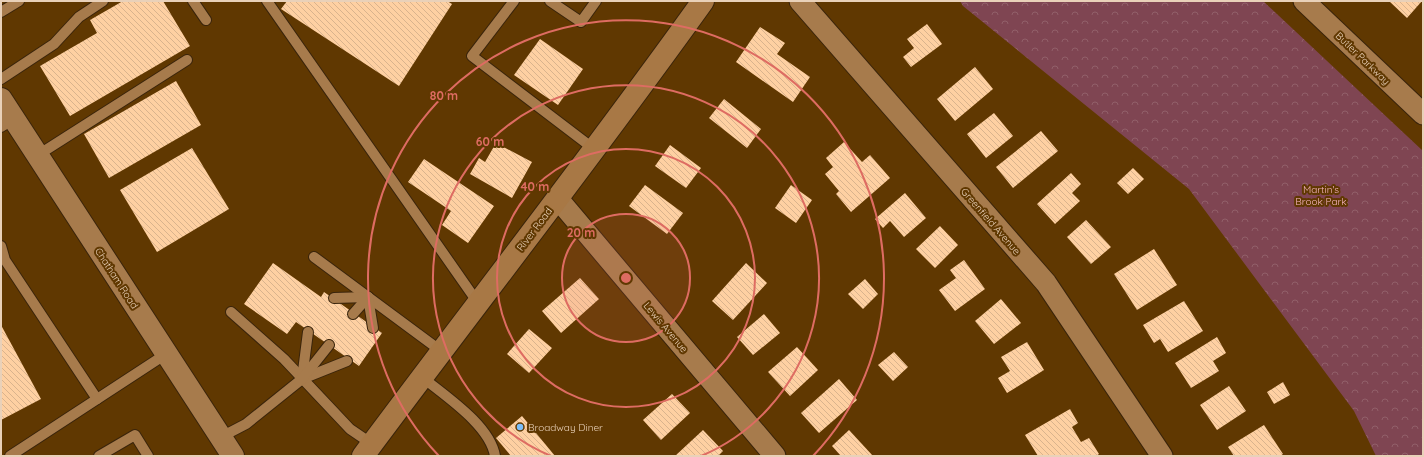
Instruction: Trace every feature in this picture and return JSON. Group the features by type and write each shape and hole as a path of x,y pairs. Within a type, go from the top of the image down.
{"main road":[{"name":"River Road","path":"368,450 441,351 558,199 703,1"}],"street":[{"name":"Greenfield Avenue","path":"800,1 1046,283 1162,456"},
{"name":"Butler Parkway","path":"1304,1 1423,114"},
{"name":"Chatham Road","path":"1,99 7,123 38,155 233,456"},
{"name":"Lewis Avenue","path":"558,199 775,456"}],"lane":[{"path":"1,12 19,1"},
{"path":"1,79 54,44 79,17 103,1"},
{"path":"193,1 206,20"},
{"path":"267,1 478,303"},
{"path":"514,1 472,56 594,149"},
{"path":"550,1 581,22 596,1"},
{"path":"38,155 187,60"},
{"path":"1,246 5,260 97,399"},
{"path":"314,257 441,351"},
{"path":"334,298 368,297"},
{"path":"352,314 368,297"},
{"path":"368,297 373,328"},
{"path":"231,312 284,359 368,450"},
{"path":"302,379 308,332"},
{"path":"220,437 246,424 302,379 329,345"},
{"path":"12,455 166,354"},
{"path":"302,379 347,361"},
{"path":"422,377 477,423 489,438 495,456"},
{"path":"99,456 135,434 148,456"}],"green space":[{"name":"Martin's Brook Park","path":"960,1 1263,1 1423,151 1423,456 1376,456 1354,411 1189,189 963,6"}],"building":[{"path":"123,1 163,1 190,46 70,116 40,66 97,33 90,20"},
{"path":"287,1 447,1 452,4 399,86 281,9"},
{"path":"1389,1 1422,1 1407,18"},
{"path":"927,24 942,44 911,67 903,57 914,48 907,39"},
{"path":"760,27 785,43 777,54 810,77 793,102 736,62"},
{"path":"540,39 583,69 558,105 514,75"},
{"path":"975,67 993,89 955,121 937,99"},
{"path":"176,81 201,125 109,178 84,134"},
{"path":"724,99 761,129 747,148 709,118"},
{"path":"994,113 1013,136 986,158 967,134"},
{"path":"1041,131 1058,151 1013,188 996,167"},
{"path":"844,142 862,162 870,155 890,178 851,212 836,194 839,191 825,174 833,167 826,158"},
{"path":"496,143 532,162 512,198 470,174 479,158 485,162"},
{"path":"670,145 701,168 686,188 655,166"},
{"path":"192,148 229,209 157,252 120,190"},
{"path":"424,159 494,206 468,243 442,225 451,211 408,182"},
{"path":"1133,168 1144,179 1128,194 1117,183"},
{"path":"1071,173 1081,184 1072,193 1080,201 1055,224 1037,204"},
{"path":"645,185 683,213 667,234 629,206"},
{"path":"791,185 812,200 796,223 775,208"},
{"path":"905,193 926,218 904,237 890,221 883,228 875,219"},
{"path":"1086,220 1111,247 1091,264 1067,237"},
{"path":"940,226 958,245 935,268 916,249"},
{"path":"1154,249 1177,285 1137,310 1114,274"},
{"path":"964,260 985,289 955,311 939,290 956,278 950,270"},
{"path":"273,263 321,297 324,292 382,333 359,366 296,322 287,334 244,304"},
{"path":"746,263 767,283 733,320 712,301"},
{"path":"580,278 599,299 561,333 542,311"},
{"path":"865,279 878,294 863,309 848,294"},
{"path":"1001,299 1021,323 994,344 975,321"},
{"path":"1184,301 1203,331 1168,352 1160,339 1154,343 1143,325"},
{"path":"764,314 780,333 753,355 737,337"},
{"path":"1,325 41,399 1,420"},
{"path":"529,329 552,348 529,373 507,354"},
{"path":"1217,337 1226,353 1213,361 1219,371 1191,388 1175,363"},
{"path":"1027,342 1044,370 1007,393 998,378 1010,371 1001,357"},
{"path":"797,347 818,370 790,396 768,372"},
{"path":"894,352 908,367 893,381 878,365"},
{"path":"839,379 857,400 819,433 801,413"},
{"path":"1283,382 1290,395 1274,404 1267,392"},
{"path":"1229,386 1246,411 1217,430 1200,405"},
{"path":"672,394 690,413 661,440 643,420"},
{"path":"1070,409 1078,423 1072,427 1081,442 1089,438 1099,454 1096,456 1038,456 1025,435"},
{"name":"Broadway Diner","path":"522,416 555,456 511,456 496,438"},
{"path":"1264,425 1283,454 1280,456 1234,456 1228,447"},
{"path":"703,430 723,451 718,456 675,456"},
{"path":"849,430 873,456 841,456 832,446"}],"place":[{"name":"Broadway Diner","path":"520,427"}]}
